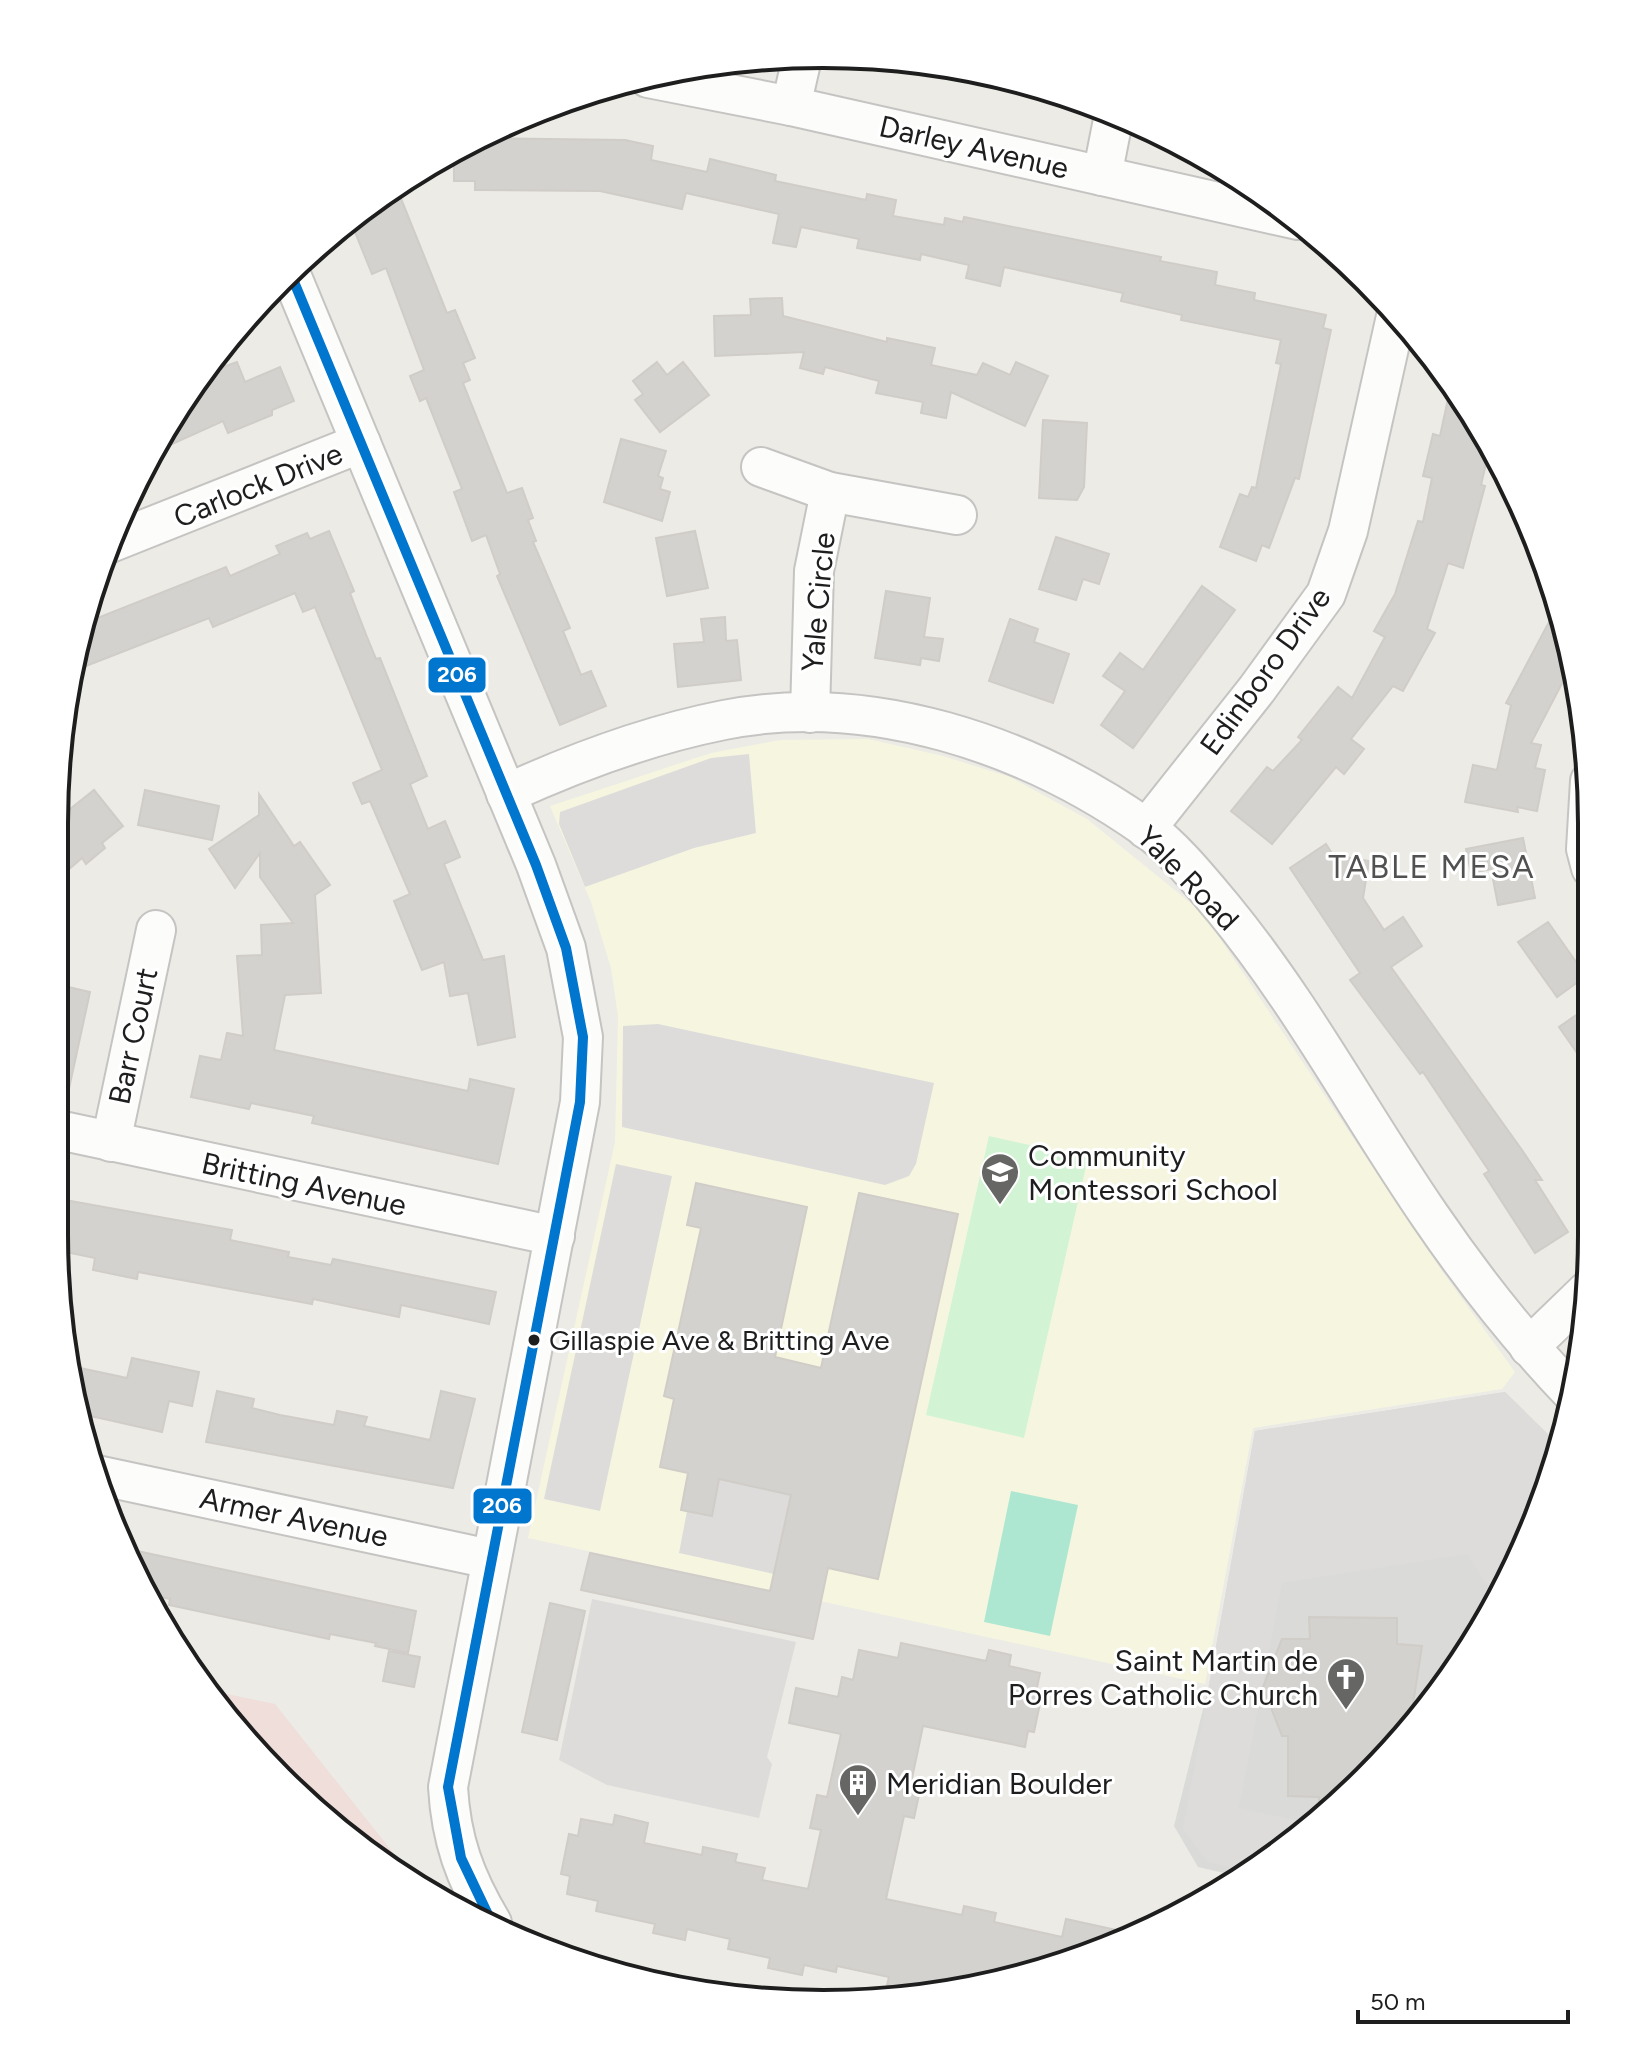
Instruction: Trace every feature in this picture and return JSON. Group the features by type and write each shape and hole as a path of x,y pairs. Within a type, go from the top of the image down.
{"street":[{"path":"791,106 799,69"},
{"name":"Darley Avenue","path":"675,83 791,106 1268,213"},
{"path":"1102,176 1112,125"},
{"path":"295,284 506,794 566,948 583,1037 580,1102 448,1787 450,1827 461,1866 485,1910"},
{"name":"Edinboro Drive","path":"1146,829 1257,689 1326,594 1348,531 1393,328"},
{"name":"Carlock Drive","path":"124,538 361,443"},
{"name":"Yale Circle","path":"761,467 830,492 957,515"},
{"name":"Yale Circle","path":"810,713 814,571 830,492"},
{"name":"Yale Road","path":"506,794 643,740 727,719 810,713 901,721 972,739 1066,779 1146,829 1223,908 1290,999 1430,1217 1529,1347 1563,1383"},
{"name":"Barr Court","path":"111,1142 156,930"},
{"name":"Britting Avenue","path":"68,1132 555,1236"},
{"path":"1529,1347 1574,1303"},
{"name":"Armer Avenue","path":"108,1477 490,1559"}],"shaded area":[{"name":"Community Montessori School","path":"868,739 943,756 1010,777 1087,819 1203,913 1442,1271 1515,1372 1502,1389 1253,1428 1205,1684 528,1538 615,1142 618,1016 611,968 591,902 550,806 711,753 780,740"},
{"path":"749,754 756,833 694,848 585,887 559,824 560,812 711,758"},
{"path":"658,1024 934,1083 916,1164 909,1176 885,1185 622,1127 623,1026"},
{"path":"616,1164 672,1176 600,1511 544,1499"},
{"path":"1505,1392 1550,1436 1521,1524 1500,1569 1477,1613 1422,1695 1391,1733 1321,1803 1283,1834 1225,1873 1198,1867 1174,1826 1209,1685 1255,1431"},
{"path":"1505,1392 1550,1436 1521,1524 1490,1589 1467,1554 1282,1583 1239,1808 1299,1821 1234,1868 1208,1862 1183,1829 1255,1431"},
{"path":"696,1474 791,1495 774,1574 679,1553 687,1511 712,1516 715,1498"},
{"path":"592,1599 796,1642 767,1757 772,1764 759,1818 607,1785 559,1760"},
{"path":"223,1693 275,1704 398,1859 325,1803 289,1769"}],"green space":[{"path":"989,1136 1088,1158 1024,1438 926,1415"},
{"path":"1011,1491 1078,1505 1050,1636 984,1622"}],"building":[{"path":"505,138 625,140 653,146 651,160 707,172 710,159 776,175 775,181 866,200 867,194 896,200 893,216 944,225 945,218 963,222 964,217 1161,257 1160,261 1217,272 1215,285 1255,293 1254,300 1326,315 1323,328 1331,330 1299,479 1295,478 1269,548 1262,545 1256,561 1220,547 1240,494 1248,497 1252,487 1256,488 1281,364 1276,363 1281,340 1181,320 1182,315 1121,301 1123,293 1004,267 1000,286 966,278 969,265 921,254 920,260 857,248 859,239 801,227 796,247 773,243 779,214 686,193 682,209 600,191 475,190 475,181 454,181 454,165"},
{"path":"401,197 447,313 455,310 475,358 463,363 470,380 463,383 507,493 522,488 533,518 528,520 536,541 533,542 570,628 563,631 581,675 591,671 606,706 560,725 497,576 500,574 486,535 472,541 454,492 462,489 426,398 420,401 410,376 424,370 386,268 372,274 355,231"},
{"path":"782,298 783,316 887,342 887,338 935,348 931,365 977,375 983,363 1010,375 1016,362 1048,376 1025,426 951,392 946,418 921,413 923,402 876,393 879,381 825,367 823,374 800,368 804,352 715,356 714,316 751,315 750,299"},
{"path":"237,362 245,382 280,367 294,401 272,410 272,415 228,433 223,421 169,446 195,404 221,368"},
{"path":"657,362 667,375 683,362 709,395 660,432 635,400 643,394 633,381"},
{"path":"1448,400 1486,463 1481,485 1485,486 1463,568 1448,563 1427,629 1435,633 1403,691 1393,686 1351,739 1364,749 1344,774 1336,767 1272,844 1231,811 1267,767 1273,771 1302,740 1298,737 1338,687 1352,698 1385,637 1374,631 1395,594 1418,521 1423,522 1432,478 1423,476 1433,434 1440,436"},
{"path":"1043,420 1087,423 1084,487 1077,500 1039,498"},
{"path":"621,439 666,451 658,476 663,478 660,489 670,492 662,521 604,502"},
{"path":"329,531 354,591 350,593 367,637 376,659 380,658 427,776 410,784 428,829 445,821 460,857 444,864 483,960 504,956 515,1037 478,1045 468,993 450,996 444,962 422,970 394,901 410,894 370,801 362,804 353,783 382,770 315,607 303,612 295,593 213,627 209,618 85,666 97,618 226,567 230,576 280,554 276,546 307,533 310,539"},
{"path":"695,531 708,588 667,596 656,538"},
{"path":"1056,537 1109,554 1099,584 1083,579 1076,600 1039,589"},
{"path":"1202,586 1235,610 1133,748 1101,725 1125,691 1103,676 1120,653 1143,670"},
{"path":"886,591 930,598 924,637 943,639 939,661 921,658 920,665 875,658"},
{"path":"725,617 726,641 737,640 741,680 678,687 674,644 704,642 701,619"},
{"path":"1010,619 1038,629 1034,642 1069,654 1053,703 989,681"},
{"path":"1550,620 1564,680 1531,743 1541,745 1535,768 1545,770 1537,811 1517,807 1518,812 1465,802 1473,765 1497,770 1511,705 1506,703"},
{"path":"94,790 123,826 102,843 105,848 86,864 82,858 68,870 68,823 69,810"},
{"path":"145,790 219,806 212,840 138,825"},
{"path":"259,794 294,846 300,842 330,885 315,895 321,993 285,995 274,1050 468,1091 470,1079 514,1089 498,1164 312,1123 314,1116 251,1103 249,1109 191,1097 200,1056 221,1060 227,1033 243,1036 237,956 262,955 261,925 293,923 260,877 260,853 235,888 209,849 259,815"},
{"path":"1523,838 1535,898 1498,905 1491,869 1471,873 1466,849"},
{"path":"1326,844 1333,855 1369,861 1363,898 1384,930 1403,917 1422,946 1391,967 1542,1180 1535,1180 1568,1232 1535,1253 1484,1174 1489,1171 1423,1072 1420,1074 1350,980 1360,973 1290,868"},
{"path":"1548,922 1578,965 1578,982 1557,997 1518,942"},
{"path":"68,987 90,992 68,1093"},
{"path":"1578,1014 1578,1054 1559,1027"},
{"path":"696,1183 807,1207 775,1357 821,1368 859,1193 958,1214 878,1579 828,1568 813,1639 581,1590 590,1553 770,1591 791,1495 719,1479 712,1516 681,1510 688,1473 660,1467 674,1399 664,1396 701,1228 687,1225"},
{"path":"68,1201 232,1230 230,1240 289,1252 288,1257 331,1265 333,1259 496,1292 489,1324 401,1305 399,1317 313,1299 312,1304 138,1272 137,1279 93,1270 95,1258 69,1253"},
{"path":"132,1358 199,1372 192,1406 169,1401 162,1432 91,1416 80,1368 127,1378"},
{"path":"217,1391 254,1399 252,1408 280,1415 334,1425 337,1411 367,1417 364,1426 430,1440 441,1391 475,1399 453,1488 206,1442"},
{"path":"138,1551 416,1611 408,1653 375,1646 376,1643 330,1634 329,1639 169,1605 170,1599 161,1597"},
{"path":"550,1603 585,1611 557,1740 522,1732"},
{"name":"Saint Martin de Porres Catholic Church","path":"1309,1617 1397,1618 1397,1644 1422,1646 1413,1707 1357,1769 1323,1801 1319,1801 1319,1797 1288,1796 1288,1736 1282,1736 1263,1687 1282,1639 1310,1639"},
{"name":"Meridian Boulder","path":"901,1643 986,1661 989,1650 1011,1655 1009,1666 1040,1673 1036,1692 1042,1694 1034,1732 1028,1731 1025,1747 923,1726 910,1788 920,1790 914,1818 904,1816 886,1899 962,1915 964,1906 996,1913 994,1922 1062,1937 1066,1919 1118,1930 1018,1964 923,1984 894,1986 887,1985 889,1977 837,1966 836,1972 804,1965 802,1975 768,1968 770,1958 728,1949 730,1939 687,1929 685,1940 653,1933 655,1924 596,1911 598,1901 567,1894 570,1876 561,1874 569,1834 578,1836 581,1819 613,1825 615,1815 648,1823 644,1843 702,1855 703,1847 737,1854 735,1862 765,1868 762,1880 808,1889 821,1830 810,1828 817,1795 827,1797 841,1734 789,1723 796,1688 838,1697 842,1677 853,1680 859,1650 898,1658"},
{"path":"389,1651 420,1657 414,1687 383,1681"}],"transit line":[{"name":"206","path":"295,284 536,865 566,948 583,1037 580,1102 448,1787 461,1858 486,1910"}],"place":[{"name":"Community Montessori School","path":"1000,1206"},
{"name":"Gillaspie Ave & Britting Ave","path":"534,1340"},
{"name":"Saint Martin de Porres Catholic Church","path":"1346,1711"},
{"name":"Meridian Boulder","path":"858,1817"}],"district":[{"name":"TABLE MESA","path":"1432,867"}]}
